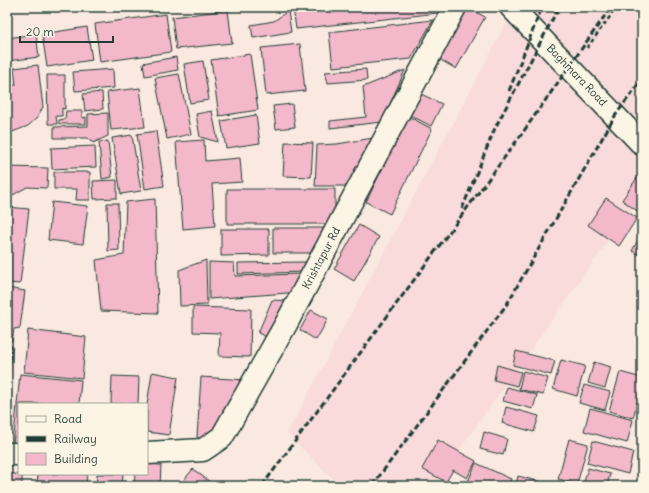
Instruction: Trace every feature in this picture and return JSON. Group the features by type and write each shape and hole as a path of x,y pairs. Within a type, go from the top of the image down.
{"street":[{"name":"Krishtapur Rd","path":"148,453 203,450 222,437 289,317 455,7"},
{"name":"Baghmara Road","path":"511,7 642,144"},
{"path":"7,454 18,454"}],"path":[{"path":"571,69 616,7"}],"shaded area":[{"path":"515,7 642,7 642,194 433,486 341,486 287,434"}],"building":[{"path":"293,7 440,7 438,13 296,29"},
{"path":"462,7 467,7 485,17 456,69 434,56"},
{"path":"228,10 232,43 176,49 172,17"},
{"path":"288,11 291,32 253,38 251,25 274,21"},
{"path":"166,14 171,52 100,62 95,24"},
{"path":"433,20 411,59 333,67 329,32"},
{"path":"87,27 92,60 47,67 42,34"},
{"path":"36,34 39,57 7,61 7,38"},
{"path":"300,44 305,91 266,95 261,48"},
{"path":"250,54 258,110 219,116 211,60"},
{"path":"176,57 178,70 145,76 143,63"},
{"path":"203,61 209,100 190,103 184,64"},
{"path":"38,65 43,107 37,118 28,126 7,134 7,86 16,85 14,68"},
{"path":"113,69 114,88 75,91 73,72"},
{"path":"366,69 367,80 328,83 325,72"},
{"path":"405,70 382,122 330,128 330,121 366,117 363,87"},
{"path":"179,74 191,134 167,139 155,78"},
{"path":"47,75 65,75 65,109 62,108 62,116 56,116 57,124 48,124"},
{"path":"140,88 145,127 111,130 107,92"},
{"path":"102,92 103,109 85,111 83,94"},
{"path":"419,93 442,104 431,126 408,114"},
{"path":"292,104 295,127 276,129 273,106"},
{"path":"66,111 82,111 82,118 86,117 86,124 59,124 59,120 65,119"},
{"path":"212,111 218,142 200,137 196,114"},
{"path":"108,113 108,136 93,143 88,138 54,138 54,127 88,126 88,114"},
{"path":"256,115 260,143 226,148 221,121"},
{"path":"408,116 432,129 390,214 366,202"},
{"path":"156,131 164,186 145,189 137,134"},
{"path":"132,135 141,191 121,194 112,138"},
{"path":"373,138 349,186 315,186 317,145 337,144"},
{"path":"204,140 205,161 240,158 242,182 212,184 215,226 183,229 176,142"},
{"path":"108,141 112,177 102,179 99,142"},
{"path":"285,142 313,143 311,177 283,176"},
{"path":"95,146 96,167 52,169 51,148"},
{"path":"7,167 48,168 47,188 27,187 13,195 7,195"},
{"path":"54,172 90,172 90,200 76,200 77,189 54,189"},
{"path":"641,172 642,210 640,213 622,200"},
{"path":"117,180 117,198 94,199 93,181"},
{"path":"227,189 335,189 335,224 227,224"},
{"path":"606,198 637,218 619,246 588,225"},
{"path":"155,199 158,313 101,311 96,260 124,255 126,202"},
{"path":"52,202 88,206 83,244 48,240"},
{"path":"107,203 118,203 119,250 108,251"},
{"path":"7,207 29,209 20,284 7,283"},
{"path":"359,225 379,237 354,281 334,269"},
{"path":"273,228 331,228 314,253 273,253"},
{"path":"221,229 269,229 269,255 221,256"},
{"path":"642,232 642,256 632,251"},
{"path":"206,260 207,305 180,306 179,270"},
{"path":"209,262 234,263 235,276 302,274 300,292 209,299"},
{"path":"306,262 305,272 238,274 238,263"},
{"path":"7,288 25,291 20,328 14,329 12,341 7,340"},
{"path":"272,300 296,301 275,341 258,333"},
{"path":"193,307 251,309 250,357 219,356 220,333 193,332"},
{"path":"311,310 328,319 316,340 300,330"},
{"path":"28,330 86,337 82,378 24,372"},
{"path":"7,345 12,346 9,387 7,387"},
{"path":"516,351 555,361 551,375 513,365"},
{"path":"561,360 585,366 577,396 553,389"},
{"path":"594,362 611,367 605,388 588,383"},
{"path":"497,365 521,372 517,386 494,380"},
{"path":"523,371 548,378 543,395 519,389"},
{"path":"152,372 178,377 169,435 148,432 147,403"},
{"path":"620,372 642,378 642,384 633,418 609,411"},
{"path":"20,374 81,380 79,403 18,403 18,446 13,445"},
{"path":"112,376 139,377 138,403 111,403"},
{"path":"201,377 246,380 206,444 197,437"},
{"path":"584,385 610,392 605,410 579,403"},
{"path":"507,387 537,395 533,409 503,401"},
{"path":"506,407 539,416 534,432 502,423"},
{"path":"590,408 633,420 627,443 584,431"},
{"path":"484,432 507,439 503,455 480,449"},
{"path":"569,439 588,444 577,484 558,479"},
{"path":"438,440 476,461 467,478 453,470 446,482 422,469"},
{"path":"593,441 633,452 628,474 587,463"},
{"path":"476,463 511,479 508,486 472,486 467,484"},
{"path":"148,464 161,465 160,486 134,486 135,475 148,475"},
{"path":"588,468 610,474 607,486 583,486"},
{"path":"193,469 210,482 207,486 179,486"},
{"path":"7,473 22,475 22,486 7,486"},
{"path":"38,475 87,475 86,486 37,486"},
{"path":"97,475 123,475 122,486 96,486"},
{"path":"518,476 541,482 540,486 516,486"}],"railway":[{"path":"509,91 542,7"},
{"path":"462,209 495,128 559,7"},
{"path":"262,486 521,135 611,7"},
{"path":"372,486 507,304 615,116 642,79"}]}
